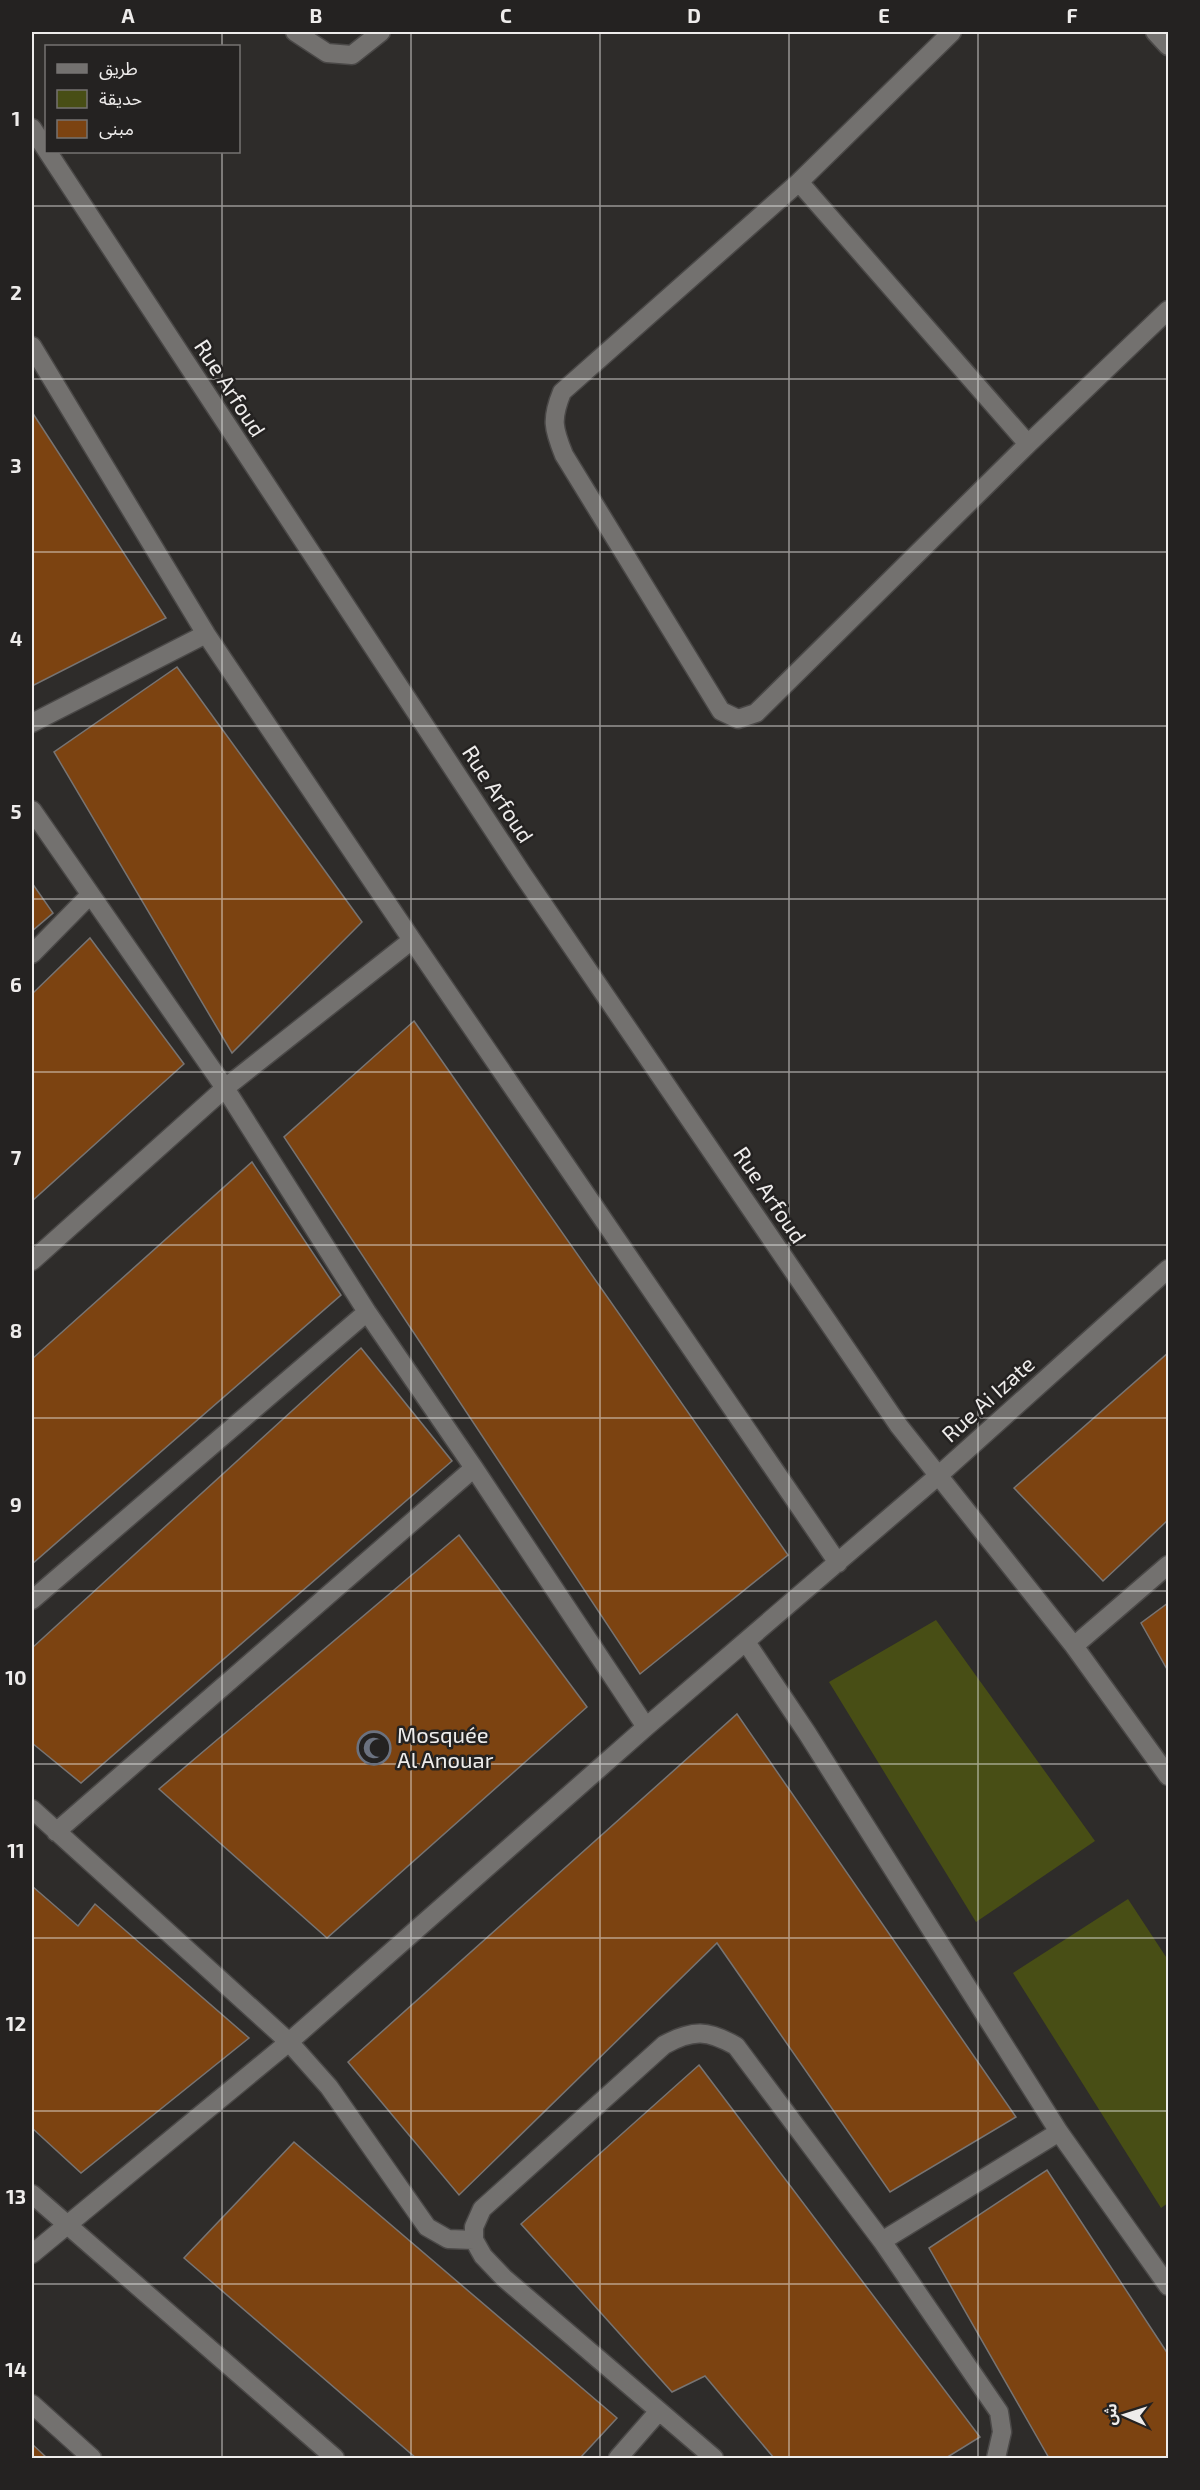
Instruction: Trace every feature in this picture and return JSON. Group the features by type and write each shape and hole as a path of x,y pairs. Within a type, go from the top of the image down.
{"street":[{"path":"295,32 327,53 352,55 381,32"},
{"path":"952,32 799,182 562,392 554,412 555,432 564,454 721,711 738,720 756,713 1028,444 1168,310"},
{"path":"1155,32 1168,46"},
{"name":"Rue Arfoud","path":"32,128 45,148"},
{"name":"Rue Arfoud","path":"48,153 521,872 899,1426 1074,1646 1168,1776"},
{"path":"799,182 1028,444"},
{"path":"32,346 206,634 838,1563"},
{"path":"32,723 206,634"},
{"path":"32,810 225,1088 367,1312 646,1727"},
{"path":"32,954 90,896"},
{"path":"32,1261 225,1088 412,940"},
{"name":"Rue Ai Izate","path":"32,2253 289,2042 646,1727 939,1475 1168,1269"},
{"path":"32,1600 367,1312"},
{"path":"56,1832 474,1468"},
{"path":"1074,1646 1168,1565"},
{"path":"746,1642 807,1733 1059,2132 1168,2286"},
{"path":"32,1809 289,2042 329,2087 427,2227 448,2239 474,2240"},
{"path":"714,2458 504,2278 483,2256 474,2240 474,2227 482,2209 523,2170 664,2045 680,2036 700,2032 719,2036 736,2046 882,2241 999,2412 1002,2432 999,2456"},
{"path":"882,2241 1059,2132"},
{"path":"32,2194 335,2458"},
{"path":"32,2404 92,2458"},
{"path":"618,2458 659,2411"}],"green space":[{"path":"936,1620 1095,1841 976,1922 829,1682"},
{"path":"1128,1899 1168,1960 1168,2203 1161,2208 1013,1973"}],"building":[{"path":"32,412 166,618 32,686"},
{"path":"177,667 362,922 232,1053 54,752"},
{"path":"32,883 53,913 32,931"},
{"path":"90,938 184,1064 32,1201 32,994"},
{"path":"414,1021 788,1555 640,1674 284,1137"},
{"path":"252,1162 341,1295 32,1564 32,1359"},
{"path":"361,1348 452,1461 81,1783 32,1743 32,1648"},
{"path":"1168,1353 1168,1520 1103,1581 1014,1488"},
{"name":"Mosquée Al Anouar","path":"459,1535 587,1707 327,1938 159,1789"},
{"path":"1168,1603 1168,1671 1141,1623"},
{"path":"737,1714 1016,2117 890,2192 717,1943 459,2195 348,2062"},
{"path":"32,1886 78,1926 95,1904 249,2038 81,2173 32,2128"},
{"path":"699,2065 980,2437 946,2458 774,2458 705,2376 672,2392 521,2224"},
{"path":"294,2142 617,2418 580,2458 416,2458 184,2258"},
{"path":"1047,2170 1168,2354 1168,2458 1049,2458 929,2248"},
{"path":"32,2444 47,2458 32,2458"}],"place":[{"name":"Mosquée Al Anouar","path":"374,1748"}]}
